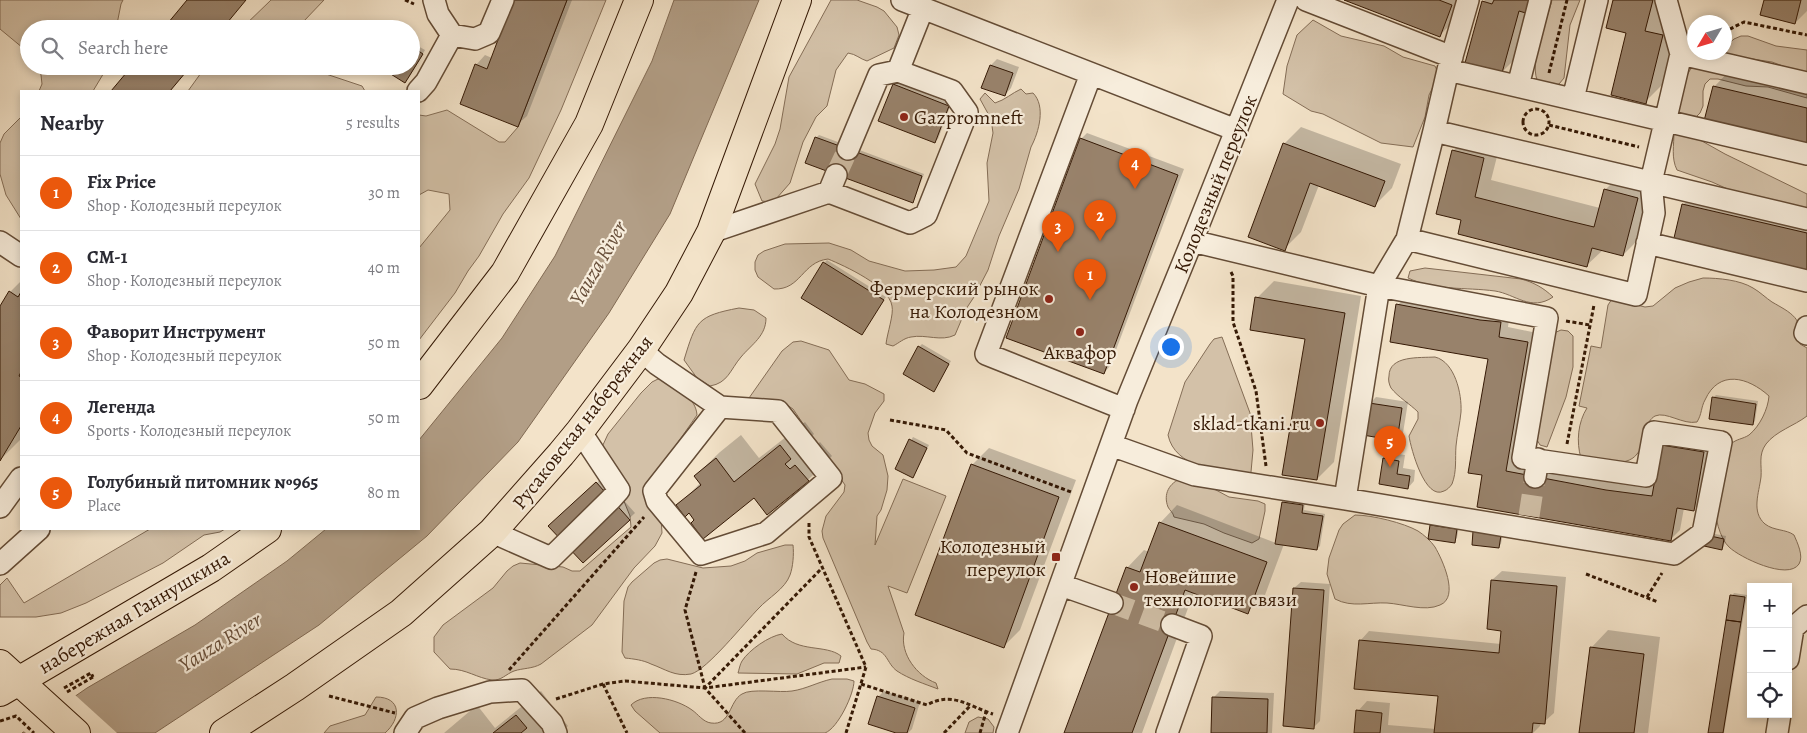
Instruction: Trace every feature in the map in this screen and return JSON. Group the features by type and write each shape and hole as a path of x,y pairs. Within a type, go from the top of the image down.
{"main road":[{"path":"420,384 505,274 589,124 639,0"},
{"name":"Русаковская набережная","path":"224,733 295,687 400,613 492,532 580,431 641,350 679,293 711,232 797,0"},
{"name":"набережная Ганнушкина","path":"10,687 211,568 265,530"},
{"path":"0,664 10,687 59,695 76,733"}],"street":[{"path":"434,0 438,14 452,35 475,39 489,33 503,0"},
{"path":"902,0 1236,130"},
{"name":"Колодезный переулок","path":"1007,733 1124,409 1288,0"},
{"path":"1306,0 1450,63 1518,86 1542,101 1573,99 1807,154"},
{"path":"1345,498 1379,286 1407,239 1450,63 1468,0"},
{"path":"1518,86 1540,0"},
{"path":"1573,99 1597,0"},
{"path":"1407,239 1636,295 1654,213 1651,182 1681,54 1666,0"},
{"path":"898,71 923,8"},
{"path":"419,90 426,82 452,35"},
{"path":"1681,54 1807,83"},
{"path":"711,232 833,184 910,223 926,215 967,112 952,91 898,71 879,75 848,149"},
{"path":"1091,74 986,354 1124,409"},
{"path":"1434,131 1807,219"},
{"path":"1111,446 1195,475 1345,498 1528,522 1674,554 1703,533 1721,442 1654,432 1646,476 1536,468 1523,458 1547,318 1379,286 1192,241"},
{"path":"1648,244 1807,281"},
{"path":"1807,327 1805,333 1807,334"},
{"path":"641,350 657,364 720,407 778,411 831,478 766,533 700,554 657,501 654,491 720,407"},
{"path":"492,532 551,558 619,490 580,431"},
{"path":"0,508 20,479"},
{"path":"0,564 39,530"},
{"path":"1061,585 1112,603"},
{"path":"1792,634 1793,628 1807,616"},
{"path":"1167,733 1201,636 1172,625"},
{"path":"410,725 438,708 490,692 522,690 552,723 556,733"},
{"path":"1777,733 1779,718"}],"path":[{"path":"1542,101 1526,114 1523,119 1526,131 1534,135 1542,134 1549,125 1550,119 1542,101 1568,0"},
{"path":"1732,28 1744,22 1807,35"},
{"path":"1549,125 1658,152"},
{"path":"1221,248 1233,276 1233,322 1256,391 1268,487"},
{"path":"1567,443 1598,285"},
{"path":"890,420 946,430 968,453 1078,495"},
{"path":"816,491 808,514 810,537 866,668 846,733"},
{"path":"490,692 657,501"},
{"path":"700,554 685,610 705,688 745,733"},
{"path":"1647,597 1674,554"},
{"path":"705,688 823,568"},
{"path":"1586,574 1658,602"},
{"path":"536,705 603,684 625,681 705,688 866,668"},
{"path":"91,673 93,677 59,695 91,673"},
{"path":"603,684 627,733"},
{"path":"861,684 927,705 937,699 952,699 996,715"},
{"path":"328,696 410,725"},
{"path":"944,733 970,706"},
{"path":"980,733 986,712"},
{"path":"0,721 16,716 34,733"}],"shaded area":[{"path":"0,0 123,0 118,20 20,20 20,46 0,29"},
{"path":"271,0 324,0 305,20 250,20"},
{"path":"567,0 606,0 561,110 529,178 503,214 455,293 420,339 420,247 450,210 449,194 428,190 420,194 420,115 426,116 447,110 499,142 505,142 518,127"},
{"path":"831,0 857,0 877,7 884,11 897,27 899,35 894,48 867,61 848,53 836,70 827,106 816,117 803,142 790,183 776,199 770,202 762,201 755,184 775,144 780,129 789,77"},
{"path":"1552,0 1580,0 1570,25 1564,78 1553,87 1539,84 1535,66 1539,43"},
{"path":"1313,20 1341,36 1384,46 1403,57 1435,66 1439,75 1429,95 1425,117 1413,147 1381,143 1323,114 1311,111 1283,94 1287,66 1297,35"},
{"path":"1748,36 1776,46 1807,50 1807,75 1772,62 1732,56 1732,41"},
{"path":"1694,65 1807,90 1807,98 1768,87 1746,86 1718,79 1710,79 1705,84 1703,106 1700,113 1695,118 1688,118 1675,111 1685,80"},
{"path":"41,75 103,75 94,90 39,90 42,84"},
{"path":"200,75 329,75 362,86 364,90 189,90"},
{"path":"1021,89 1026,94 1033,93 1037,98 1040,112 1039,127 1019,189 999,236 988,270 966,309 955,335 944,338 911,337 893,346 886,344 892,310 889,299 875,284 845,266 828,259 812,265 796,281 783,288 774,289 758,277 755,270 755,262 758,255 785,244 829,243 851,250 869,261 905,271 956,267 966,256 989,201 987,163 993,133 991,119 980,99 985,93 995,103"},
{"path":"20,118 20,217 6,195 0,174 0,143 4,134"},
{"path":"1674,132 1693,136 1725,154 1807,194 1807,212 1741,195 1712,182 1677,170 1673,156"},
{"path":"1425,268 1521,279 1538,286 1553,297 1537,303 1523,301 1495,291 1440,287 1408,278 1410,271"},
{"path":"1703,278 1736,281 1756,290 1795,317 1800,328 1800,344 1807,348 1807,416 1780,432 1766,444 1761,456 1761,477 1757,502 1758,514 1765,524 1794,535 1801,557 1799,564 1793,569 1775,569 1764,566 1734,551 1720,533 1717,520 1716,499 1731,444 1753,431 1763,417 1767,406 1769,396 1752,384 1734,379 1718,384 1711,390 1705,400 1697,422 1686,422 1664,415 1655,416 1649,423 1641,448 1632,459 1611,462 1581,458 1579,432 1587,408 1579,406 1591,346 1601,348 1608,305 1612,299 1645,307 1653,306 1675,288"},
{"path":"739,308 754,310 766,318 764,330 725,379 710,386 697,378 684,360 692,337 700,322 706,318 714,314"},
{"path":"1561,330 1568,331 1573,336 1573,367 1566,397 1547,447 1540,445 1536,438 1554,333"},
{"path":"1222,337 1250,413 1253,450 1251,472 1247,478 1212,470 1189,461 1179,455 1172,446 1168,435 1185,382 1214,339"},
{"path":"801,341 829,350 849,380 865,384 884,394 884,401 875,413 868,433 872,446 883,455 888,476 887,490 881,510 877,516 875,545 903,479 946,496 907,593 888,586 904,633 903,641 907,656 916,670 936,683 938,689 902,674 893,668 884,654 871,649 823,538 822,531 826,516 844,492 845,485 793,409 787,405 749,398 782,351 793,342"},
{"path":"1435,357 1448,365 1452,372 1456,380 1461,405 1454,479 1447,489 1437,492 1425,481 1420,472 1410,443 1409,436 1418,419 1418,412 1394,391 1389,382 1390,369 1394,364 1406,359"},
{"path":"665,378 690,398 697,415 658,471 662,533 655,546 634,568 592,625 541,664 514,671 495,680 461,670 450,669 434,652 434,637 443,625 493,588 513,566 520,563 563,567 572,571 580,571 631,527 630,516 602,447 608,434 641,393 652,382"},
{"path":"1182,478 1203,483 1229,497 1258,501 1265,504 1259,539 1252,543 1204,524 1174,517 1168,507 1167,493 1168,489 1177,480"},
{"path":"1355,515 1370,516 1396,522 1418,531 1427,538 1438,553 1448,578 1449,594 1446,601 1434,607 1421,608 1387,603 1354,604 1335,599 1327,574 1329,558 1339,530 1343,524"},
{"path":"148,530 223,530 204,535 163,563 86,603 61,613 36,617 0,617 0,585 7,578 24,603"},
{"path":"785,545 793,545 792,568 788,580 759,608 716,655 698,671 685,675 670,672 635,659 625,658 622,652 624,601 628,587 654,563 667,559 703,568 731,566 745,561 757,553"},
{"path":"782,634 796,644 835,652 841,656 839,663 824,663 797,674 738,673 741,662 749,652 765,641"},
{"path":"832,679 854,681 848,702 840,718 825,733 660,733 635,711 631,705 644,698 661,698 686,706 706,721 718,723 726,717 738,697 746,692 792,691"},
{"path":"376,697 391,701 396,710 394,721 385,733 324,733 330,726 365,715"},
{"path":"978,717 988,719 994,727 993,733 965,733 969,722"}],"water":[{"name":"Yauza River","path":"674,0 759,0 670,214 609,313 518,442 427,536 319,625 155,733 22,733 87,688 195,625 287,561 325,530 420,530 420,439 502,338 555,256 652,61"}],"pier":[{"path":"74,694 117,733 26,733 22,730"}],"building":[{"path":"187,0 246,0 229,20 170,20"},
{"path":"513,0 567,0 518,127 460,104 475,64 487,69"},
{"path":"1344,0 1439,0 1452,5 1440,37"},
{"path":"1494,0 1533,0 1529,14 1519,11 1502,73 1465,63 1482,1 1492,4"},
{"path":"1613,0 1653,0 1645,31 1663,35 1646,104 1611,95 1626,33 1606,28"},
{"path":"1764,0 1801,0 1795,24 1760,15"},
{"path":"990,65 1013,73 1005,96 981,88"},
{"path":"124,75 183,75 171,90 112,90"},
{"path":"392,75 410,75 405,83"},
{"path":"893,84 949,106 935,143 878,121"},
{"path":"1713,86 1807,108 1807,145 1704,121"},
{"path":"815,137 922,176 913,203 805,163"},
{"path":"1080,138 1178,175 1104,374 1006,338"},
{"path":"1283,143 1385,181 1375,207 1310,183 1285,251 1248,237"},
{"path":"1452,150 1484,158 1475,197 1594,227 1604,189 1638,198 1623,256 1592,248 1587,267 1458,234 1461,220 1436,214"},
{"path":"1682,204 1807,233 1807,270 1674,238"},
{"path":"823,262 884,300 862,335 801,298"},
{"path":"9,291 18,297 20,294 20,428 0,461 0,306"},
{"path":"1255,297 1345,313 1317,480 1282,475 1305,339 1250,330"},
{"path":"1396,304 1480,320 1501,322 1499,337 1528,342 1506,471 1606,490 1652,496 1661,445 1704,452 1694,511 1677,508 1671,541 1477,507 1482,475 1468,473 1488,359 1390,342"},
{"path":"918,346 949,364 934,392 903,374"},
{"path":"1712,397 1756,404 1753,425 1709,419"},
{"path":"1369,403 1402,408 1397,441 1363,435"},
{"path":"909,439 927,448 913,478 895,469"},
{"path":"780,445 791,459 785,464 790,469 795,465 809,481 767,515 754,498 703,539 691,523 694,520 689,513 685,517 676,505 701,485 694,476 716,458 734,482"},
{"path":"1383,458 1399,461 1397,474 1410,476 1408,489 1379,484"},
{"path":"971,464 1059,497 1004,648 915,615"},
{"path":"596,482 630,520 583,563 548,526"},
{"path":"1282,502 1303,505 1302,513 1323,516 1317,550 1275,544"},
{"path":"1159,522 1267,562 1248,614 1185,590 1132,733 1064,733 1126,567 1140,572"},
{"path":"1430,525 1457,529 1455,543 1428,539"},
{"path":"1473,531 1501,535 1499,548 1472,545"},
{"path":"1706,535 1724,539 1722,550 1704,546"},
{"path":"1491,580 1557,586 1545,724 1533,723 1532,733 1434,733 1438,696 1354,689 1359,640 1499,653 1501,631 1487,629"},
{"path":"1293,588 1324,590 1314,729 1283,726"},
{"path":"1730,595 1745,597 1741,622 1726,620"},
{"path":"1726,620 1741,622 1723,733 1708,733"},
{"path":"1590,647 1644,654 1634,733 1579,733"},
{"path":"877,696 915,708 907,733 896,733 868,724"},
{"path":"1212,697 1268,699 1267,733 1211,733"},
{"path":"1356,710 1382,713 1380,733 1354,733"},
{"path":"516,715 527,728 521,733 493,733"}],"tunnel":[{"path":"836,175 848,149"},
{"path":"1529,516 1535,477"},
{"path":"1112,603 1172,625"}],"place":[{"name":"Gazpromneft","path":"904,117"},
{"name":"Легенда","path":"1135,189"},
{"name":"СМ-1","path":"1100,241"},
{"name":"Фаворит Инструмент","path":"1058,252"},
{"name":"Фермерский рынок на Колодезном","path":"1049,299"},
{"name":"Fix Price","path":"1090,300"},
{"name":"Аквафор","path":"1080,332"},
{"name":"sklad-tkani.ru","path":"1320,423"},
{"name":"Голубиный питомник №965","path":"1390,467"},
{"name":"Колодезный переулок","path":"1056,557"},
{"name":"Новейшие технологии связи","path":"1134,587"}]}
